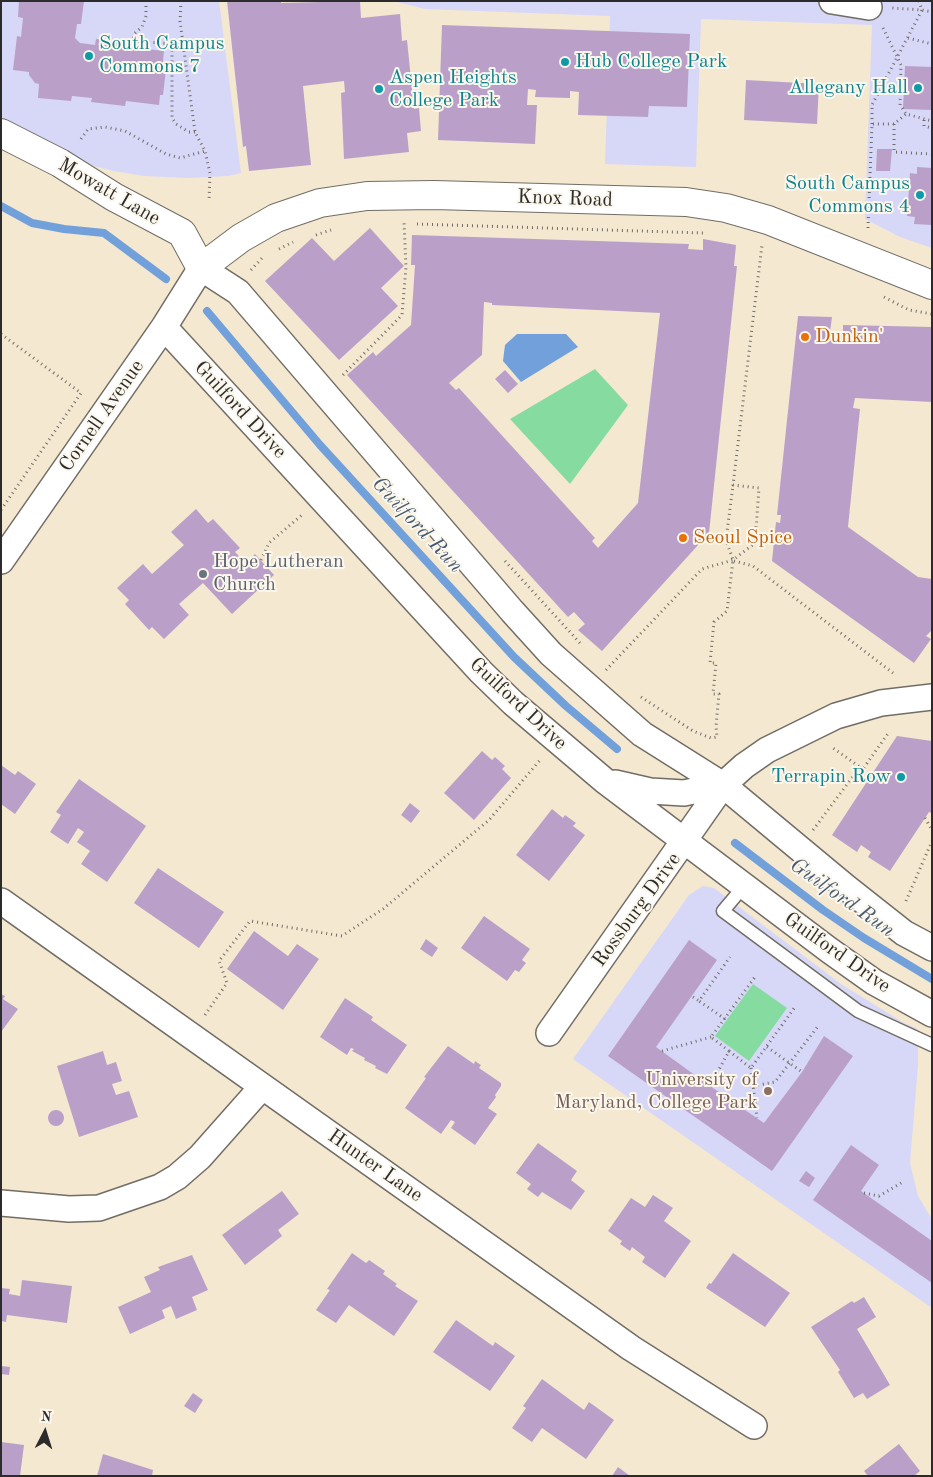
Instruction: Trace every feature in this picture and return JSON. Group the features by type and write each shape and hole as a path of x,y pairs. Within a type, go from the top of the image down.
{"street":[{"path":"832,1 869,7"},
{"name":"Mowatt Lane","path":"1,133 60,163 114,197 182,233 201,268"},
{"name":"Knox Road","path":"201,268 241,238 276,218 320,203 367,196 434,195 686,202 726,208 768,220 932,285"},
{"path":"201,268 238,292 512,611 552,654 642,734 723,785 846,888 904,932 932,948"},
{"name":"Cornell Avenue","path":"1,561 164,327 201,268"},
{"name":"Guilford Drive","path":"164,327 481,672 513,703 605,781 744,886 874,982 932,1014"},
{"name":"Rossburg Drive","path":"548,1033 685,842 723,785 744,766 767,750 836,716 881,703 932,697"},
{"path":"605,781 650,792 676,793 723,785"},
{"name":"Hunter Lane","path":"1,901 631,1348 754,1426"},
{"path":"1,1203 69,1209 99,1208 160,1187 177,1177 200,1157 262,1087"}],"lane":[{"path":"744,886 724,911 858,1011 932,1045"}],"path":[{"path":"146,1 144,21 134,34 133,41 172,44 172,118 176,124 189,132 195,132"},
{"path":"181,1 180,21 195,132 205,151 210,173 209,200"},
{"path":"918,1 922,10"},
{"path":"869,7 932,12"},
{"path":"869,7 875,13 901,65 900,105 906,114 932,121"},
{"path":"868,228 872,105 922,10"},
{"path":"908,38 932,44"},
{"path":"872,124 894,124 906,114"},
{"path":"924,120 924,126 932,128"},
{"path":"894,124 894,152 932,154"},
{"path":"82,139 88,129 105,127 125,131 166,154 180,158 205,151"},
{"path":"398,222 705,233"},
{"path":"339,378 402,316 406,267 404,223"},
{"path":"310,237 336,228"},
{"path":"278,250 301,239"},
{"path":"641,697 693,732 711,738 717,737 716,726 719,694 713,694 716,664 710,662 714,622 727,611 733,560 726,540 762,244 753,242"},
{"path":"249,272 262,258 270,254"},
{"path":"1,334 81,393 1,510"},
{"path":"598,664 605,671 702,569 733,560 755,544 760,488 733,485"},
{"path":"261,560 269,543 309,508"},
{"path":"498,554 585,649"},
{"path":"733,560 753,566 893,673"},
{"path":"833,748 863,769 889,732"},
{"path":"191,1036 227,983 219,961 250,921 342,936 383,909 489,820 541,759"},
{"path":"813,830 860,767"},
{"path":"925,818 932,830"},
{"path":"906,901 932,841"},
{"path":"699,1001 730,957"},
{"path":"662,1050 711,1037 756,977"},
{"path":"693,997 725,1018"},
{"path":"757,1118 751,1068 795,1007"},
{"path":"753,1086 775,1082 819,1025"},
{"path":"711,1037 751,1068"},
{"path":"767,1047 802,1072"},
{"path":"710,1086 729,1052"},
{"path":"864,1193 879,1196 903,1182"}],"shaded area":[{"path":"1,1 219,1 241,173 228,176 188,178 144,176 114,171 1,143"},
{"path":"393,1 932,1 932,248 900,237 865,219 872,25 701,19 696,167 605,164 610,16 425,9"},
{"name":"University of Maryland, College Park","path":"703,886 714,888 841,984 904,1023 916,1028 918,1032 918,1065 910,1163 918,1196 932,1219 932,1308 573,1059 689,895"}],"green space":[{"path":"595,369 628,405 570,484 510,419"},
{"path":"753,984 787,1008 749,1061 715,1036"}],"water":[{"path":"517,334 566,334 578,347 521,382 503,361 505,345"}],"building":[{"name":"South Campus Commons 7","path":"19,1 84,1 81,24 77,24 75,38 80,43 95,45 96,39 132,43 131,47 164,51 163,61 167,61 163,95 160,95 159,105 126,101 125,106 91,102 92,98 72,96 71,101 38,98 39,84 35,83 29,72 13,70 17,36 21,37 23,18 18,17"},
{"name":"Aspen Heights College Park","path":"227,1 281,1 281,3 360,1 361,18 400,14 402,41 407,40 414,109 419,108 421,131 407,133 409,152 344,159 341,93 345,92 344,81 303,86 311,165 249,171 246,146 243,147"},
{"name":"Hub College Park","path":"442,25 690,34 687,107 649,106 648,117 578,115 579,92 570,91 570,98 535,97 536,90 528,89 527,105 537,105 535,144 438,140"},
{"name":"Allegany Hall","path":"905,66 932,67 932,110 903,109"},
{"path":"746,80 819,84 817,124 744,120"},
{"path":"877,149 892,149 890,171 876,171"},
{"name":"South Campus Commons 4","path":"917,167 932,168 932,225 914,224 915,217 907,216 910,173 917,174"},
{"path":"370,228 404,266 381,288 398,306 339,360 265,281 312,238 334,261"},
{"path":"412,235 689,244 688,249 703,250 703,239 736,245 734,266 737,266 709,533 602,651 578,630 585,624 574,612 568,617 347,375 373,352 376,356 411,325 415,265 411,265","holes":["484,302 492,303 492,305 660,313 638,503 598,548 592,541 595,538 459,388 456,390 449,383 482,355"]},
{"path":"798,316 832,317 830,332 843,332 843,325 932,327 932,402 855,398 853,408 860,409 848,527 918,577 932,579 932,630 926,636 931,639 914,663 772,561 776,522 780,523 781,515 777,515"},
{"path":"505,370 518,384 508,393 495,379"},
{"name":"Hope Lutheran Church","path":"196,509 208,523 213,519 240,548 235,552 246,563 255,554 274,575 232,614 203,583 179,604 189,615 164,639 152,627 149,630 125,604 129,600 117,588 143,564 152,574 184,545 171,532"},
{"name":"Terrapin Row","path":"897,736 932,741 932,813 929,812 890,871 868,857 871,852 861,845 857,852 832,835"},
{"path":"482,751 492,760 495,757 505,766 502,769 511,778 474,820 444,793"},
{"path":"1,765 15,775 18,771 36,784 15,814 1,804"},
{"path":"79,779 146,826 107,882 81,864 90,851 77,842 84,832 78,828 68,844 50,832 61,815 56,812"},
{"path":"410,803 420,811 411,823 401,815"},
{"path":"552,809 563,818 565,815 576,823 573,826 585,835 549,881 516,855"},
{"path":"158,868 224,912 199,948 134,903"},
{"path":"484,916 530,949 522,960 526,963 519,972 515,970 507,981 461,948"},
{"path":"254,931 288,956 297,944 319,959 283,1010 227,969"},
{"path":"426,939 438,948 432,957 420,949"},
{"path":"689,940 717,960 656,1047 710,1086 764,1123 802,1072 824,1036 853,1056 772,1171 608,1056"},
{"path":"1,994 5,996 3,999 18,1009 1,1032"},
{"path":"345,998 373,1017 371,1020 407,1045 387,1074 375,1068 376,1066 352,1051 354,1049 351,1048 347,1055 320,1037"},
{"path":"448,1046 474,1064 475,1061 481,1065 479,1068 501,1083 495,1095 496,1097 488,1108 497,1114 475,1145 451,1128 455,1122 451,1120 441,1134 405,1108 426,1078 424,1077"},
{"path":"103,1051 107,1065 116,1062 122,1081 112,1084 116,1095 129,1091 138,1117 79,1137 57,1066"},
{"path":"56,1110 62,1112 64,1118 62,1124 56,1126 50,1124 48,1118 50,1112"},
{"path":"538,1143 577,1171 571,1180 585,1191 571,1210 542,1192 538,1197 527,1189 531,1184 516,1173"},
{"path":"851,1145 879,1165 861,1191 932,1241 932,1283 813,1200"},
{"path":"806,1171 815,1178 809,1187 799,1181"},
{"path":"282,1191 299,1214 278,1230 282,1236 245,1265 222,1235"},
{"path":"653,1195 673,1208 664,1221 691,1241 665,1278 642,1262 645,1257 632,1247 630,1251 620,1244 622,1241 608,1231 631,1198 645,1207"},
{"path":"352,1253 366,1263 369,1260 385,1271 383,1274 397,1284 395,1286 418,1301 394,1336 349,1305 336,1323 316,1310 330,1290 327,1289"},
{"path":"733,1253 790,1293 765,1327 706,1288 709,1283 711,1284"},
{"path":"192,1255 208,1290 192,1297 197,1310 176,1319 171,1306 162,1310 165,1318 130,1334 118,1307 151,1292 144,1277 160,1270 158,1267"},
{"path":"22,1280 72,1286 67,1323 7,1315 6,1322 1,1321 1,1288 10,1289 9,1294 20,1296"},
{"path":"864,1297 876,1317 857,1329 890,1385 867,1399 863,1393 854,1398 838,1372 840,1370 811,1327 852,1301 854,1303"},
{"path":"456,1320 493,1346 495,1342 515,1356 490,1391 433,1352"},
{"path":"1,1366 10,1367 9,1375 1,1374"},
{"path":"542,1379 584,1410 589,1402 614,1420 586,1459 542,1428 532,1442 512,1428 526,1408 523,1406"},
{"path":"193,1393 203,1400 195,1413 184,1406"},
{"path":"1,1442 24,1445 20,1476 1,1475"},
{"path":"899,1444 920,1471 914,1476 868,1476 864,1471"},
{"path":"103,1454 153,1470 152,1476 97,1476"},
{"path":"618,1467 630,1476 612,1476"}],"waterway":[{"name":"Guilford Run","path":"1,206 32,223 64,229 104,233 166,279"},
{"name":"Guilford Run","path":"207,311 320,445 514,657 566,706 617,749"},
{"name":"Guilford Run","path":"735,843 823,910 864,938 932,979"}],"place":[{"name":"South Campus Commons 7","path":"89,56"},
{"name":"Hub College Park","path":"565,62"},
{"name":"Allegany Hall","path":"918,88"},
{"name":"Aspen Heights College Park","path":"379,89"},
{"name":"South Campus Commons 4","path":"920,195"},
{"name":"Dunkin'","path":"805,337"},
{"name":"Seoul Spice","path":"683,538"},
{"name":"Hope Lutheran Church","path":"203,574"},
{"name":"Terrapin Row","path":"901,777"},
{"name":"University of Maryland, College Park","path":"768,1091"}]}
